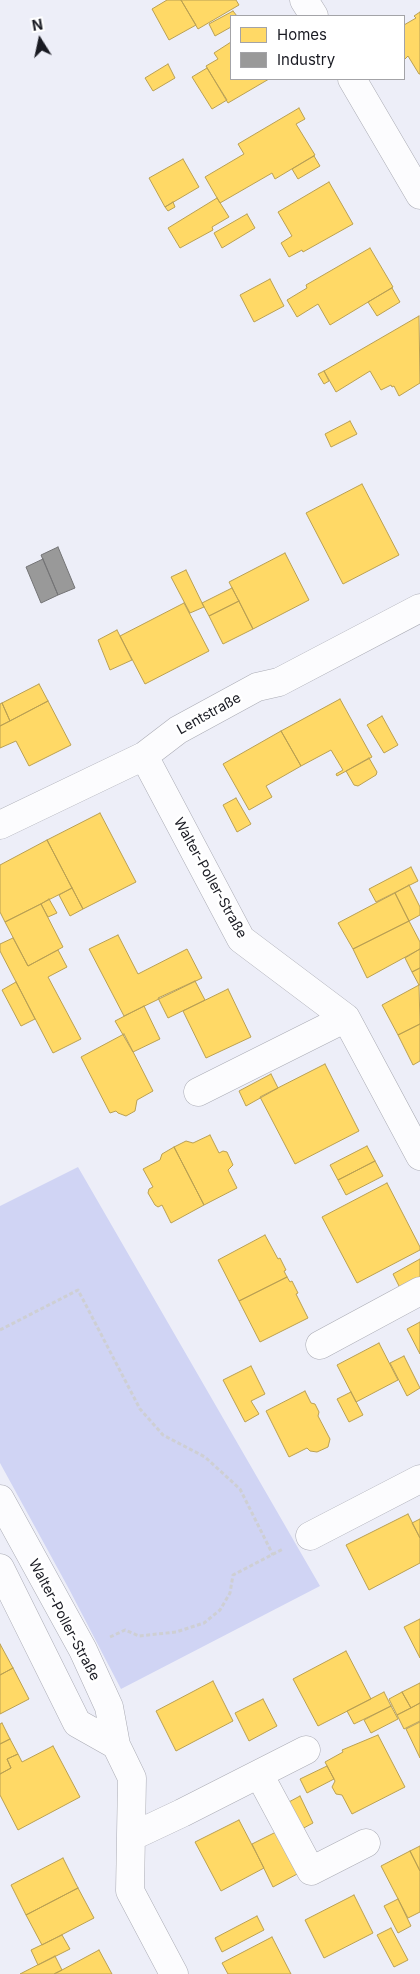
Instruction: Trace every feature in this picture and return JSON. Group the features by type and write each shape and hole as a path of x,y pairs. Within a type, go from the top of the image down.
{"street":[{"path":"304,0 313,15"},
{"path":"353,80 420,195"},
{"name":"Lentstraße","path":"0,825 144,756 178,730 249,691 257,687 279,682 420,608"},
{"name":"Walter-Poller-Straße","path":"144,756 241,939 346,1018 420,1156"},
{"path":"198,1092 346,1018"},
{"path":"320,1345 420,1291"},
{"path":"310,1536 420,1479"},
{"name":"Walter-Poller-Straße","path":"0,1499 83,1650 110,1707 116,1745 132,1778 130,1891 174,1974"},
{"path":"0,1568 77,1723 116,1745"},
{"path":"131,1837 306,1750"},
{"path":"259,1774 311,1871 366,1843"}],"path":[{"path":"0,1330 78,1290 140,1409 162,1435 205,1457 240,1489 273,1554"},
{"path":"83,1650 125,1630 139,1636 176,1632 204,1623 220,1610 230,1593 233,1575 310,1536"}],"shaded area":[{"path":"78,1167 320,1586 121,1689 0,1463 0,1206"}],"building: Homes":[{"path":"167,0 181,0 196,25 169,40 152,9"},
{"path":"181,0 236,0 239,5 198,29"},
{"path":"233,11 236,15 230,15 230,28 215,36 209,24"},
{"path":"420,12 420,74 408,56 405,59 405,24 416,18 414,16"},
{"path":"230,43 230,80 267,80 228,103 206,66 218,59 214,53"},
{"path":"168,64 175,78 153,91 145,78"},
{"path":"207,68 227,100 212,109 192,77"},
{"path":"299,108 305,119 296,124 315,155 275,179 272,173 220,203 205,177 244,154 238,144"},
{"path":"314,156 320,166 298,179 292,169"},
{"path":"183,159 199,187 165,207 149,178"},
{"path":"329,182 353,224 303,252 302,250 289,257 281,243 292,236 278,212"},
{"path":"217,198 229,217 212,227 213,230 180,248 168,228"},
{"path":"173,202 175,207 168,211 165,207"},
{"path":"247,214 255,228 222,248 214,233"},
{"path":"370,248 393,287 330,325 318,304 297,317 287,300 307,288 306,285"},
{"path":"270,279 284,306 254,322 240,295"},
{"path":"392,288 400,302 377,316 368,302"},
{"path":"419,316 420,383 399,396 394,386 392,387 391,385 381,390 370,371 336,392 324,371"},
{"path":"324,371 329,381 324,384 318,374"},
{"path":"350,421 357,434 331,447 325,434"},
{"path":"362,484 399,555 343,584 306,513"},
{"path":"285,553 309,600 253,629 229,582"},
{"path":"186,570 204,607 190,613 171,577"},
{"path":"232,588 239,601 209,616 202,603"},
{"path":"239,601 253,629 223,644 209,616"},
{"path":"184,603 209,651 145,684 120,636"},
{"path":"117,630 132,660 110,670 98,640"},
{"path":"39,684 48,701 10,721 2,703"},
{"path":"340,699 372,757 337,776 336,774 343,770 331,750 301,766 281,731"},
{"path":"48,701 71,745 29,766 16,741 0,748 0,726"},
{"path":"2,703 10,721 0,726 0,704"},
{"path":"382,716 398,745 384,753 367,725"},
{"path":"281,731 301,766 266,786 272,797 249,810 223,764"},
{"path":"369,758 377,772 376,775 358,786 354,785 346,771"},
{"path":"236,798 251,824 237,832 223,805"},
{"path":"100,813 136,882 83,909 47,840"},
{"path":"47,840 72,888 5,922 0,912 0,865"},
{"path":"411,867 418,881 376,902 369,889"},
{"path":"409,885 420,907 420,915 409,921 395,893"},
{"path":"72,888 83,909 70,916 59,895"},
{"path":"395,893 409,921 353,949 338,923"},
{"path":"49,899 57,913 48,917 41,904"},
{"path":"41,904 63,947 28,966 5,922"},
{"path":"409,921 420,942 420,949 367,978 353,949"},
{"path":"118,935 138,974 187,949 202,978 124,1016 89,949"},
{"path":"13,938 28,966 58,950 67,967 48,977 81,1039 53,1053 0,951 0,944"},
{"path":"420,949 420,968 412,972 405,958"},
{"path":"420,968 420,985 419,985 412,972"},
{"path":"195,981 205,1000 168,1018 158,998"},
{"path":"16,982 35,1019 21,1026 2,990"},
{"path":"419,985 420,1024 398,1035 382,1005"},
{"path":"228,989 251,1037 206,1058 183,1011"},
{"path":"144,1006 160,1039 133,1052 115,1021"},
{"path":"420,1024 420,1061 413,1065 398,1035"},
{"path":"124,1034 153,1091 137,1100 135,1111 126,1116 116,1111 110,1113 81,1057"},
{"path":"325,1064 359,1131 295,1164 260,1097"},
{"path":"271,1074 278,1088 246,1106 239,1091"},
{"path":"210,1135 219,1153 227,1152 233,1165 228,1170 237,1188 204,1205 174,1147 186,1141 193,1143"},
{"path":"367,1146 375,1161 338,1180 330,1165"},
{"path":"174,1147 204,1205 171,1223 162,1205 158,1207 155,1205 148,1193 149,1189 153,1187 143,1169 160,1160 162,1154"},
{"path":"375,1161 383,1176 346,1195 338,1180"},
{"path":"387,1183 420,1250 357,1283 322,1217"},
{"path":"265,1235 278,1259 280,1258 287,1277 239,1301 218,1260"},
{"path":"420,1259 420,1278 400,1288 393,1274"},
{"path":"287,1277 290,1282 292,1281 308,1318 260,1342 239,1301"},
{"path":"420,1322 420,1354 407,1329"},
{"path":"379,1343 398,1380 356,1402 337,1365"},
{"path":"404,1356 420,1388 407,1396 390,1363"},
{"path":"251,1366 265,1394 251,1401 259,1414 245,1422 223,1380"},
{"path":"305,1391 311,1403 315,1404 319,1412 318,1416 330,1439 328,1447 317,1452 310,1451 307,1448 289,1457 266,1411"},
{"path":"351,1392 363,1415 349,1422 337,1399"},
{"path":"408,1514 420,1538 420,1563 369,1590 346,1545"},
{"path":"420,1519 420,1538 412,1523"},
{"path":"420,1619 420,1658 404,1627"},
{"path":"0,1644 13,1668 0,1675"},
{"path":"346,1651 371,1699 318,1726 293,1679"},
{"path":"13,1668 29,1699 0,1714 0,1675"},
{"path":"213,1681 233,1721 176,1751 156,1711"},
{"path":"420,1683 420,1703 411,1708 402,1692"},
{"path":"384,1692 391,1706 354,1724 347,1711"},
{"path":"402,1692 411,1708 397,1715 389,1699"},
{"path":"263,1699 277,1726 249,1741 235,1713"},
{"path":"420,1703 420,1721 404,1729 397,1715"},
{"path":"391,1706 398,1719 371,1733 364,1720"},
{"path":"420,1722 420,1758 406,1729"},
{"path":"2,1723 10,1739 0,1744 0,1724"},
{"path":"378,1735 405,1787 352,1814 342,1795 336,1794 332,1787 335,1781 325,1762 343,1752 342,1750"},
{"path":"10,1739 18,1754 7,1759 11,1768 0,1774 0,1744"},
{"path":"53,1746 80,1797 18,1830 0,1795 0,1774 11,1768 7,1759 18,1754 22,1762"},
{"path":"327,1766 334,1779 307,1793 300,1779"},
{"path":"300,1796 313,1823 300,1830 287,1803"},
{"path":"239,1820 264,1868 221,1891 195,1842"},
{"path":"278,1831 299,1873 273,1887 252,1844"},
{"path":"420,1846 420,1871 410,1851"},
{"path":"410,1851 420,1871 420,1912 408,1918 381,1866"},
{"path":"63,1858 78,1888 26,1915 11,1885"},
{"path":"78,1888 94,1918 42,1945 26,1915"},
{"path":"354,1895 373,1933 324,1958 305,1920"},
{"path":"398,1899 411,1926 398,1933 384,1906"},
{"path":"257,1916 264,1930 222,1952 215,1938"},
{"path":"391,1928 408,1960 394,1967 377,1935"},
{"path":"62,1935 70,1949 38,1965 31,1950"},
{"path":"272,1937 291,1974 228,1974 222,1963"},
{"path":"99,1950 112,1974 54,1974 62,1970"},
{"path":"55,1956 62,1970 54,1974 20,1974"}],"building: Industry":[{"path":"58,547 75,588 58,595 41,555"},
{"path":"43,559 58,595 41,603 26,567"}]}
